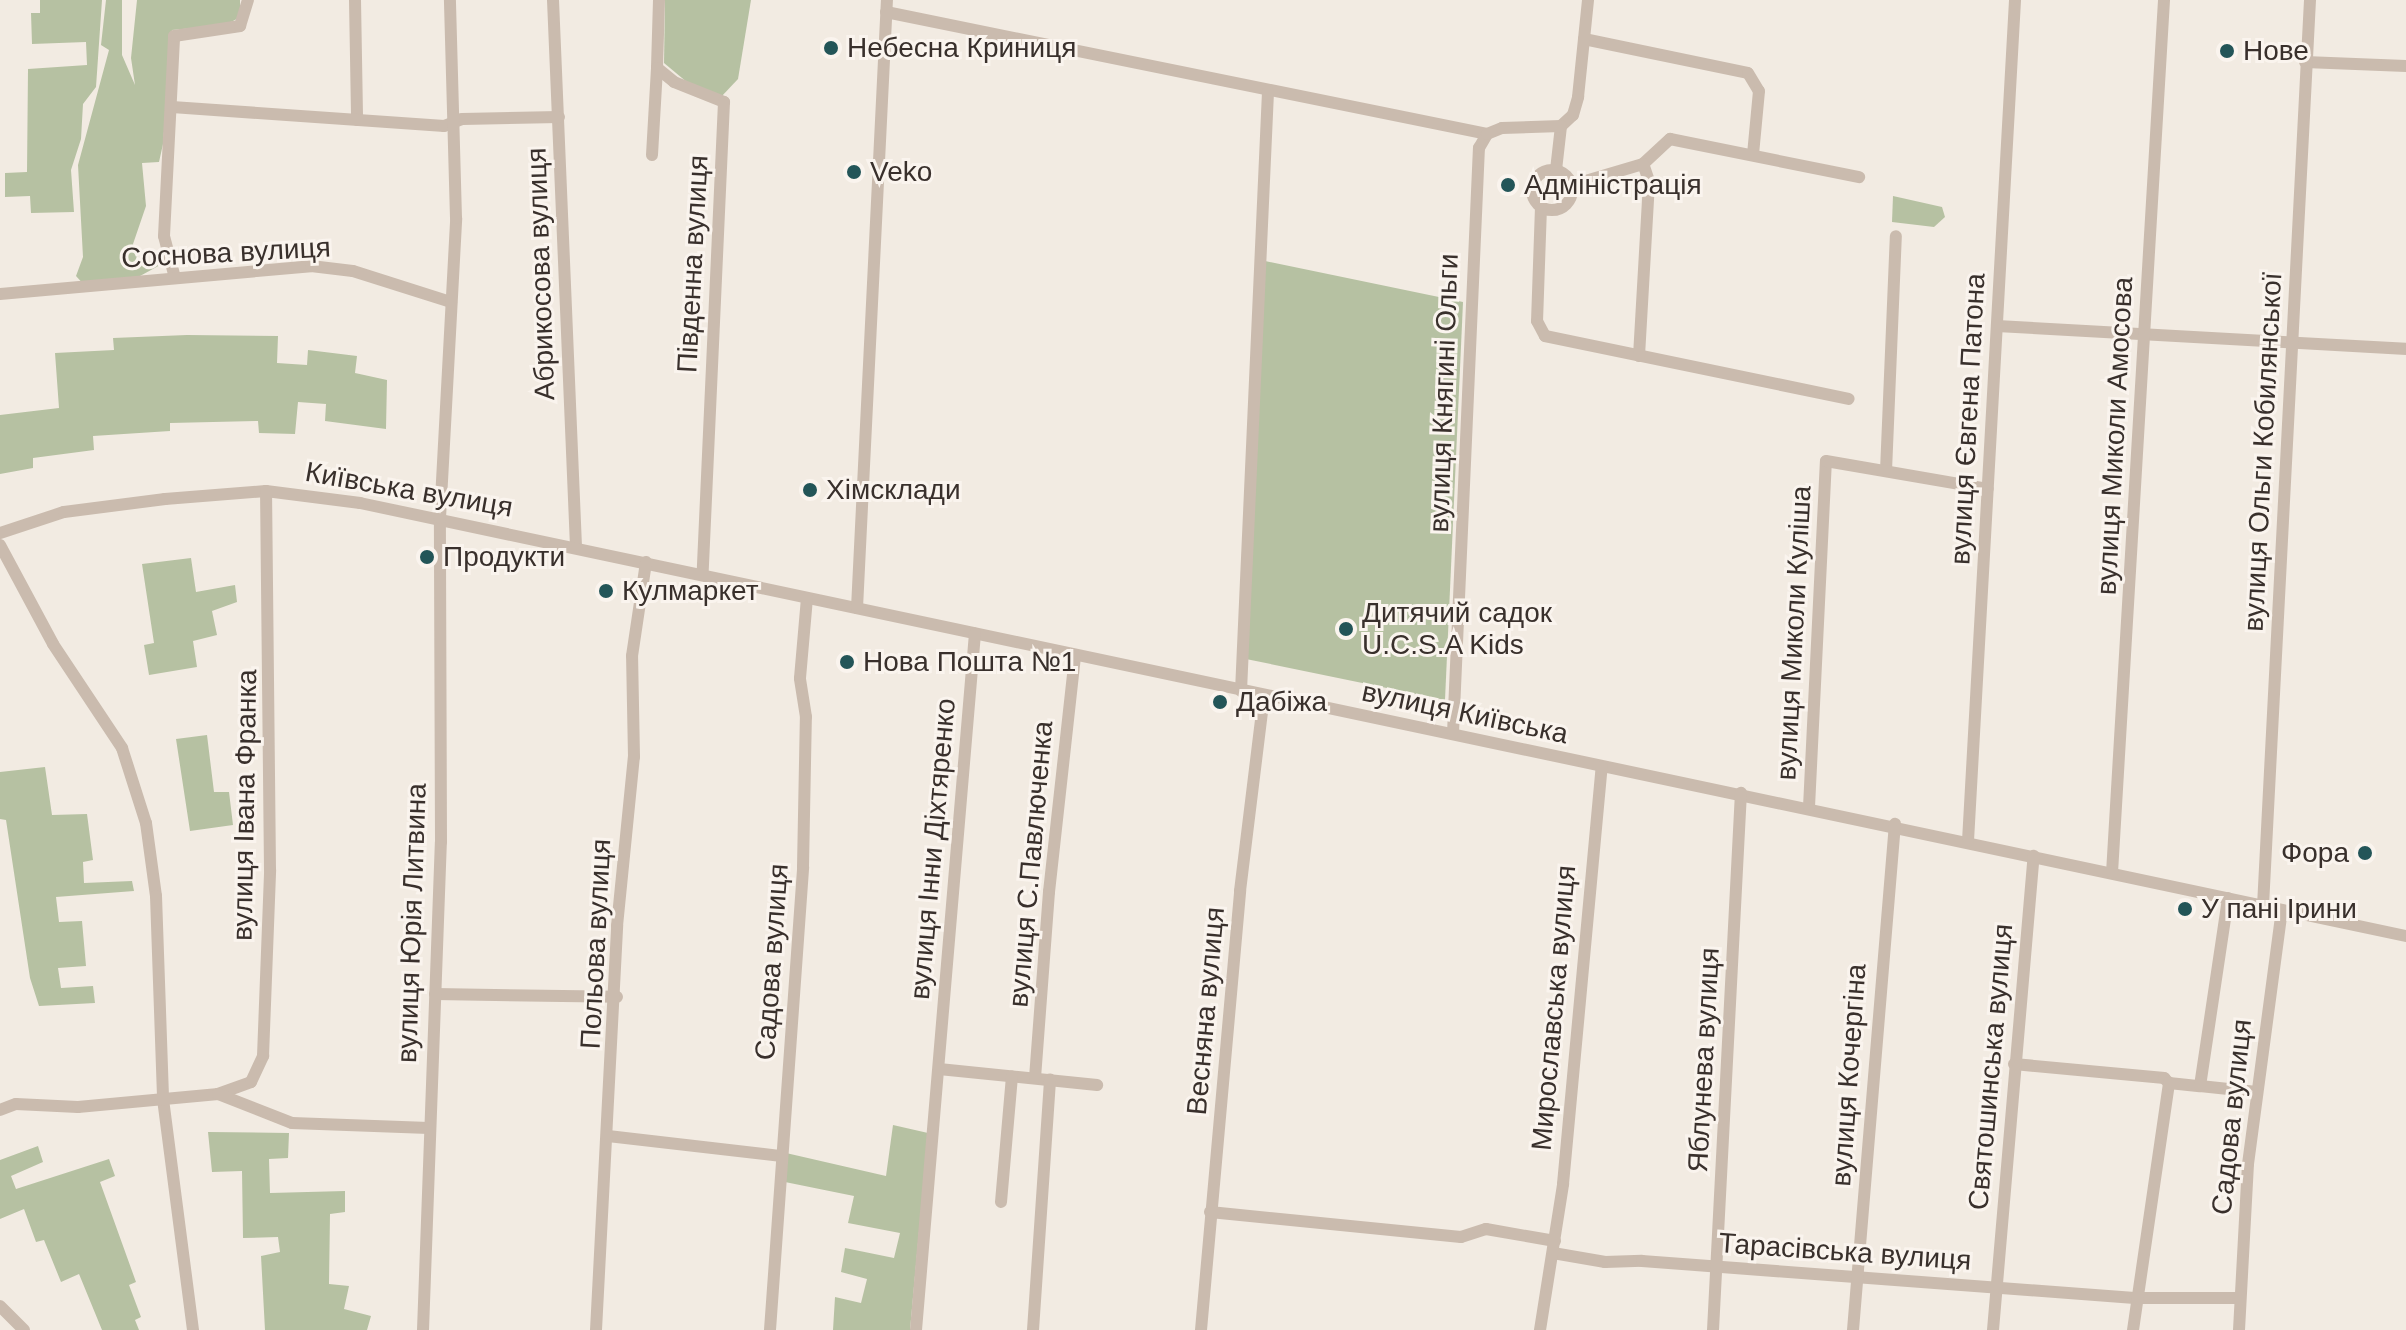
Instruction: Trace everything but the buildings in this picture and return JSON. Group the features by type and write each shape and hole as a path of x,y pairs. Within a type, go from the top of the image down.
{"street":[{"path":"175,278 164,236 174,36 240,26 248,0"},
{"path":"355,0 357,120"},
{"path":"440,518 456,218 450,0"},
{"name":"Абрикосова вулиця","path":"553,0 576,546"},
{"path":"652,155 659,0"},
{"path":"857,608 886,6 1203,73 1268,92 1487,134 1561,126 1573,115 1578,97 1588,0"},
{"name":"вулиця Євгена Патона","path":"1968,841 2015,0"},
{"name":"вулиця Миколи Амосова","path":"2112,873 2164,0"},
{"name":"вулиця Ольги Кобилянської","path":"2263,906 2310,0"},
{"path":"1584,39 1748,73 1759,91 1753,155"},
{"path":"2305,62 2406,66"},
{"name":"Південна вулиця","path":"657,68 674,82 724,102 703,573"},
{"path":"1241,691 1268,92"},
{"path":"172,107 357,120 453,123 462,119 559,117"},
{"path":"1556,170 1561,126"},
{"name":"вулиця Княгині Ольги","path":"1453,733 1479,148 1487,134"},
{"path":"1572,185 1643,164 1670,139 1859,177"},
{"path":"1639,356 1649,181 1643,164"},
{"path":"1556,170 1572,185"},
{"path":"1556,170 1542,173 1533,184 1541,207 1539,330 1551,338 1849,399"},
{"path":"1541,207 1555,210 1566,206 1572,185"},
{"path":"1896,236 1886,471 1988,489"},
{"name":"Соснова вулиця","path":"0,294 311,266 353,271 451,302"},
{"path":"1997,326 2406,349"},
{"name":"вулиця Миколи Куліша","path":"1809,807 1826,461 1886,471"},
{"name":"Київська вулиця","path":"0,533 64,512 266,491 440,518 807,598"},
{"name":"вулиця Івана Франка","path":"218,1094 251,1082 263,1056 270,810 266,491"},
{"name":"вулиця Юрія Литвина","path":"423,1330 441,842 440,518"},
{"path":"0,545 53,644 122,748 146,823 156,896 163,1099 193,1330"},
{"name":"Польова вулиця","path":"596,1330 617,997 618,911 634,757 632,656 646,562"},
{"name":"вулиця Київська","path":"807,598 1602,767 1895,824 2406,936"},
{"name":"Садова вулиця","path":"770,1330 803,867 806,717 800,678 807,598"},
{"name":"вулиця Інни Діхтяренко","path":"916,1330 975,633"},
{"name":"вулиця С.Павлюченка","path":"1035,1078 1049,892 1075,655"},
{"name":"Весняна вулиця","path":"1201,1330 1210,1212 1264,696"},
{"name":"Мирославська вулиця","path":"1540,1330 1554,1247 1602,767"},
{"name":"Яблунева вулиця","path":"1713,1330 1741,793"},
{"name":"вулиця Кочергіна","path":"1853,1330 1895,824"},
{"name":"Святошинська вулиця","path":"1993,1330 2034,856"},
{"path":"2200,1086 2228,898"},
{"name":"Садова вулиця","path":"2239,1330 2257,1092 2282,910"},
{"path":"435,994 617,997"},
{"path":"2014,1064 2164,1078 2169,1083 2257,1092"},
{"path":"939,1069 1097,1085"},
{"path":"1001,1202 1012,1076"},
{"path":"1033,1330 1050,1080"},
{"path":"2133,1330 2135,1298 2169,1083"},
{"path":"0,1110 16,1104 78,1107 218,1094 292,1123 429,1128"},
{"path":"608,1136 782,1156"},
{"name":"Тарасівська вулиця","path":"1210,1212 1461,1237 1486,1229 1605,1262 1857,1276 2135,1298 2240,1298"},
{"path":"0,1306 24,1330"}],"green space":[{"path":"40,0 102,0 96,87 83,104 81,139 71,170 74,212 31,213 30,196 5,197 5,173 27,172 28,69 87,65 86,42 32,44 31,13 40,13"},
{"path":"106,0 122,0 122,55 135,85 131,58 137,0 240,0 240,17 226,25 172,30 163,144 159,162 142,163 146,206 133,244 137,258 162,264 129,282 87,288 76,276 83,257 78,165 109,50 101,45"},
{"path":"665,0 751,0 738,79 721,97 688,83 664,63"},
{"path":"1893,196 1942,207 1945,217 1934,227 1892,222"},
{"path":"1265,261 1463,302 1445,700 1246,659"},
{"path":"278,336 277,363 307,365 308,350 357,356 355,373 387,380 386,429 325,421 326,404 298,402 295,434 259,433 258,421 170,423 170,431 93,436 94,450 33,458 33,468 0,474 0,415 59,408 55,353 114,350 113,338"},
{"path":"191,558 196,592 235,585 237,602 212,611 217,635 193,641 197,667 149,675 144,645 154,643 142,564"},
{"path":"207,735 214,792 229,792 233,825 190,831 176,739"},
{"path":"45,767 52,815 87,814 93,860 83,862 84,883 132,881 134,891 56,897 59,922 82,921 86,966 58,968 61,988 93,986 95,1003 39,1006 30,978 6,820 0,819 0,772"},
{"path":"893,1125 928,1133 910,1330 833,1330 835,1297 861,1303 867,1279 841,1272 845,1248 894,1258 900,1233 848,1223 854,1196 785,1182 786,1153 886,1176"},
{"path":"208,1132 289,1133 288,1158 269,1159 270,1193 345,1191 345,1212 330,1214 329,1284 349,1286 344,1309 371,1316 367,1330 265,1330 261,1256 280,1252 278,1237 243,1238 242,1171 212,1172"},
{"path":"38,1146 43,1162 11,1176 16,1189 109,1159 115,1176 100,1182 136,1282 129,1285 141,1317 135,1320 139,1330 102,1330 79,1274 61,1282 44,1240 36,1242 24,1209 0,1219 0,1160"}],"place":[{"name":"Небесна Криниця","path":"831,48"},
{"name":"Нове","path":"2227,51"},
{"name":"Veko","path":"854,172"},
{"name":"Адміністрація","path":"1508,185"},
{"name":"Хімсклади","path":"810,490"},
{"name":"Продукти","path":"427,557"},
{"name":"Кулмаркет","path":"606,591"},
{"name":"Дитячий садок U.C.S.A Kids","path":"1346,629"},
{"name":"Нова Пошта №1","path":"847,662"},
{"name":"Дабіжа","path":"1220,702"},
{"name":"Фора","path":"2365,853"},
{"name":"У пані Ірини","path":"2185,909"}]}
